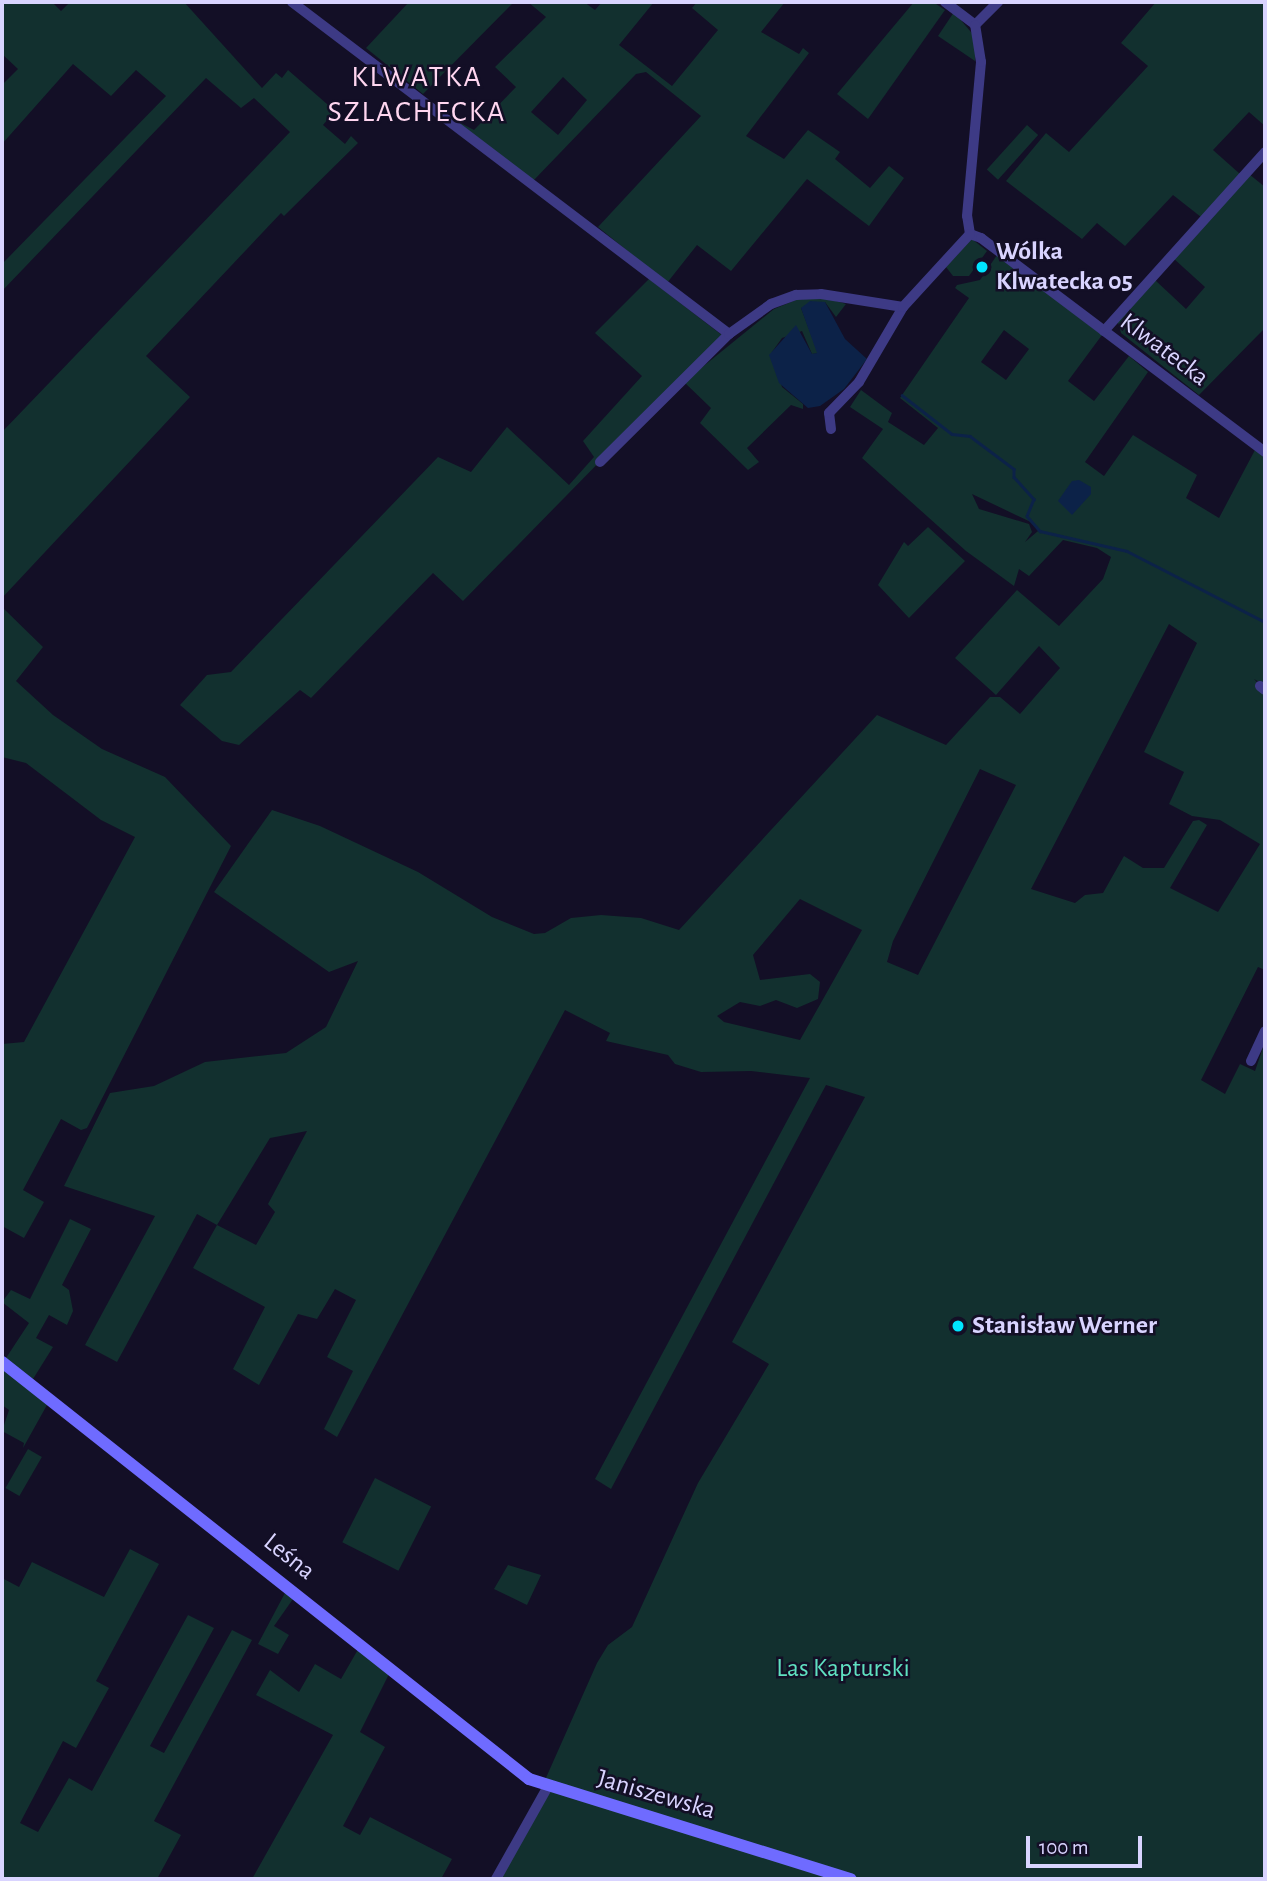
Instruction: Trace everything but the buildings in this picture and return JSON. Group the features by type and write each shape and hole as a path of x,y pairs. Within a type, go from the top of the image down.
{"street":[{"path":"292,2 729,334"},
{"path":"831,429 829,413 859,382 904,307 970,234 967,216 981,62 975,25 945,2"},
{"path":"975,25 998,2"},
{"path":"1104,331 1265,152"},
{"name":"Klwatecka","path":"970,234 981,238 1265,452"},
{"path":"600,463 729,334 771,304 796,295 821,293 904,307"},
{"path":"1251,1061 1265,1031"},
{"name":"Leśna","path":"2,1362 522,1773 547,1788"},
{"path":"496,1879 547,1788"},
{"name":"Janiszewska","path":"547,1788 851,1879"}],"green space":[{"path":"2,2 52,2 61,11 70,2 184,2 262,88 276,73 282,78 288,70 335,111 323,125 345,144 351,136 358,143 284,216 281,213 146,356 190,397 2,598 2,432 290,132 254,98 241,108 206,78 2,291 2,264 166,96 136,70 111,96 73,64 2,144 2,85 18,69 2,54"},
{"path":"409,2 514,2 423,94 366,48"},
{"path":"528,2 584,2 595,10 602,2 654,2 619,45 672,86 718,30 692,8 697,2 785,2 761,32 799,54 803,48 809,53 746,136 784,159 808,130 840,152 835,159 870,188 889,166 904,178 869,226 807,179 731,271 697,245 667,283 598,227 701,116 646,72 636,74 533,181 449,117 474,130 516,87 495,67 546,17","holes":["563,77 587,100 558,135 531,112"]},
{"path":"914,2 933,2 945,10 868,119 837,94"},
{"path":"1156,2 1265,2 1265,126 1249,112 1213,150 1240,174 1201,217 1173,195 1125,246 1097,223 1082,239 1006,181 1046,133 1069,152 1148,66 1121,43"},
{"path":"954,12 976,38 975,61 938,36"},
{"path":"1027,125 1038,135 998,180 987,170"},
{"path":"1249,174 1265,187 1265,328 1199,395 1121,333 1117,319 1155,280 1186,309 1205,287 1173,258"},
{"path":"972,239 987,251 969,276 953,276 946,267"},
{"name":"Las Kapturski","path":"997,255 1102,335 1068,381 1094,401 1129,356 1148,372 1085,462 1104,476 1133,435 1197,475 1186,498 1219,518 1255,450 1265,458 1265,685 1254,679 1265,691 1265,970 1258,967 1201,1080 1225,1094 1240,1064 1255,1071 1265,1042 1265,1879 501,1879 597,1663 608,1645 632,1627 698,1483 769,1364 732,1342 865,1097 826,1085 611,1489 595,1479 810,1078 751,1071 701,1072 675,1064 668,1055 606,1041 610,1033 565,1010 337,1437 324,1429 353,1371 327,1357 356,1300 335,1289 317,1319 298,1314 259,1385 233,1369 265,1307 193,1268 217,1225 197,1214 117,1362 85,1345 155,1216 64,1186 110,1093 154,1086 205,1062 286,1053 326,1027 358,961 329,972 214,892 272,810 320,826 418,872 492,917 534,934 545,933 571,918 601,915 641,918 679,930 877,715 946,745 990,697 1000,697 1020,714 1060,668 1039,646 996,695 955,658 1017,590 1059,626 1103,579 1111,557 1097,548 1063,540 1029,576 1019,569 1014,586 966,551 862,458 883,429 850,407 861,390 892,413 888,422 924,445 938,428 900,398 969,298 955,288 957,285 980,280","holes":["1004,330 1029,349 1006,380 981,362","972,494 1035,524 1038,531 1025,542 1032,532 1029,524 979,509","1169,624 1197,643 1144,752 1184,772 1169,804 1192,816 1220,820 1260,844 1218,912 1170,888 1207,825 1199,820 1193,821 1164,868 1143,868 1124,856 1103,893 1085,895 1075,903 1031,889","980,769 1016,785 918,975 887,962 893,941","800,899 862,930 800,1040 724,1022 717,1016 740,1002 760,1006 776,1000 797,1008 818,999 820,982 810,974 760,980 753,955","307,1131 268,1204 275,1212 256,1245 217,1225 270,1138"]},
{"path":"649,279 723,336 463,601 433,573 311,698 300,690 239,745 222,741 180,705 207,675 231,672 438,457 471,472 507,427 569,485 594,457 583,441 642,376 595,333"},
{"path":"823,297 846,304 836,317 825,302 801,308 818,353 812,354 802,331 782,338 772,352 782,387 803,404 803,409 791,405 747,448 759,462 748,470 700,423 711,408 684,382 774,309 796,300"},
{"path":"928,527 965,561 909,618 878,585 904,542 908,546"},
{"path":"2,607 43,647 16,681 53,715 102,749 165,777 231,846 87,1128 81,1130 61,1119 23,1190 44,1202 24,1238 2,1226 2,1044 24,1042 135,837 101,820 26,763 2,757"},
{"path":"70,1219 91,1229 62,1285 69,1290 73,1311 67,1325 49,1315 36,1338 53,1347 33,1379 6,1358 29,1323 2,1302 11,1290 30,1299"},
{"path":"2,1367 47,1405 23,1448 24,1443 2,1431 9,1410 2,1405"},
{"path":"28,1449 42,1457 19,1496 6,1488"},
{"path":"375,1478 431,1507 398,1571 342,1542"},
{"path":"130,1549 159,1564 96,1681 109,1688 76,1748 63,1741 20,1823 38,1832 69,1778 92,1791 188,1615 214,1628 150,1746 164,1753 232,1630 252,1640 154,1821 181,1835 157,1879 2,1879 2,1578 19,1587 32,1562 104,1597"},
{"path":"508,1565 541,1575 527,1605 494,1589"},
{"path":"286,1591 293,1599 274,1626 289,1635 278,1654 258,1644"},
{"path":"360,1646 390,1672 360,1732 385,1747 343,1826 360,1835 370,1817 452,1859 441,1879 252,1879 333,1735 256,1695 270,1670 299,1692 315,1664 341,1679"}],"water":[{"path":"810,301 825,302 845,339 867,359 844,389 820,406 808,408 779,383 769,355 796,325 812,354 817,353 801,308"},
{"path":"1079,480 1091,487 1091,494 1072,515 1058,501 1072,481"}],"waterway":[{"path":"902,395 952,434 970,436 1014,469 1014,477 1034,499 1027,516 1040,531 1127,551 1265,622"}],"place":[{"name":"Wólka Klwatecka 05","path":"982,267"},
{"name":"Stanisław Werner","path":"958,1326"}],"district":[{"name":"KLWATKA SZLACHECKA","path":"417,94"}]}
